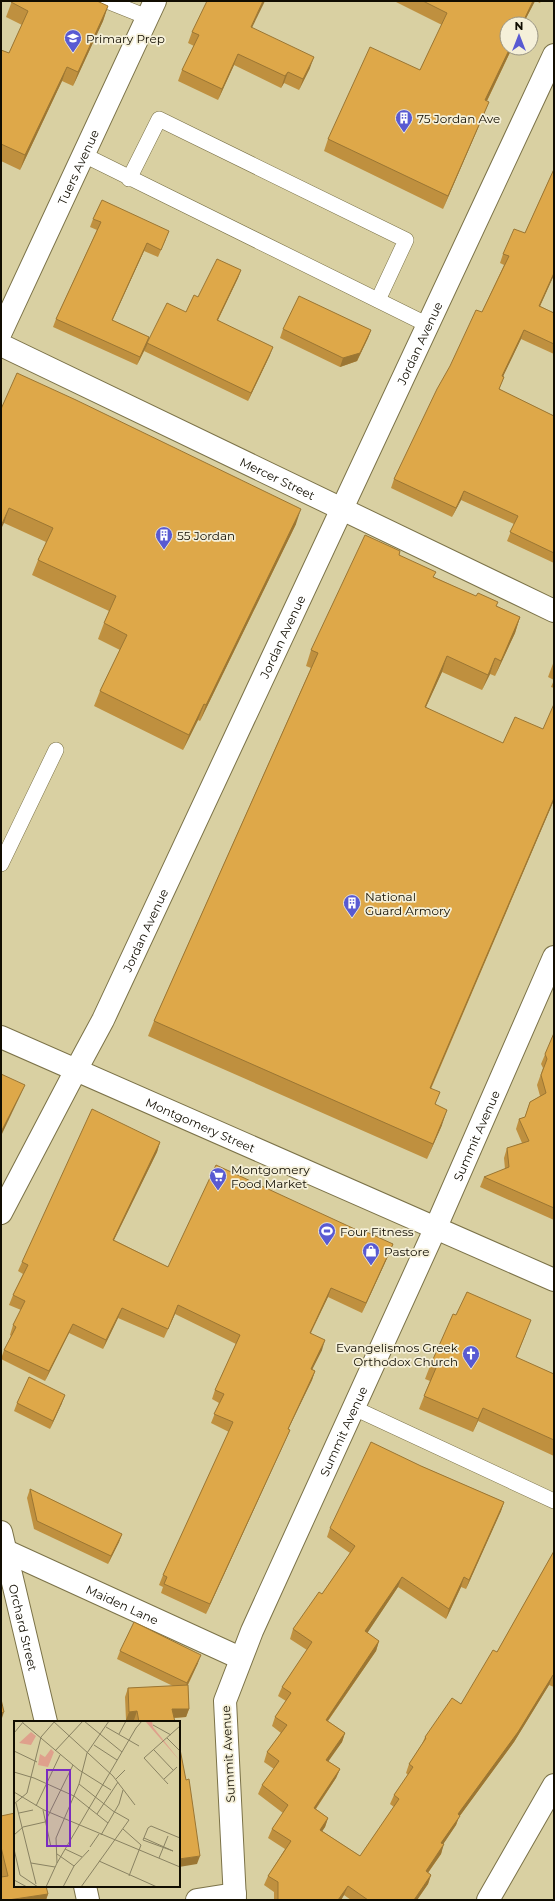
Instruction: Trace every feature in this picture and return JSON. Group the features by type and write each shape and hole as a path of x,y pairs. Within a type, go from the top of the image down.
{"street":[{"name":"Tuers Avenue","path":"1,332 84,155 150,9"},
{"name":"Jordan Avenue","path":"1,1213 106,1013 554,55"},
{"name":"Mercer Street","path":"1,345 554,611"},
{"name":"Summit Avenue","path":"235,1897 225,1701 240,1658 436,1227 554,957"},
{"name":"Montgomery Street","path":"1,1037 554,1280"},
{"name":"Maiden Lane","path":"3,1542 240,1658"},
{"name":"Orchard Street","path":"3,1542 46,1721"},
{"path":"488,1900 554,1785"},
{"path":"85,1887 88,1900"},
{"path":"197,1900 235,1897"}],"lane":[{"path":"107,1 150,9"},
{"path":"129,179 159,119 180,129 406,240 378,300"},
{"path":"84,155 129,179 428,325"},
{"path":"1,864 56,750"},
{"path":"354,1408 554,1501"}],"building":[{"path":"97,1 108,6 78,72 67,67 25,155 1,144 1,50 9,53 28,11 11,2"},
{"path":"207,1 263,1 251,27 314,57 303,79 288,72 285,76 238,54 222,89 182,70 199,35 192,32"},
{"path":"423,1 533,1 526,16 499,16 499,56 506,56 485,100 489,102 448,196 328,139 370,47 420,70 447,13"},
{"path":"554,169 554,273 539,306 554,313 554,344 524,330 502,376 504,377 499,389 554,416 554,553 510,532 518,516 464,491 456,508 394,479 476,310 482,312 509,256 503,254 514,229 525,233"},
{"path":"102,200 169,231 161,250 147,243 112,320 149,337 140,357 56,319 101,222 93,219"},
{"path":"217,259 241,270 217,320 273,347 251,393 147,343 167,303 186,312 194,295 198,297"},
{"path":"299,296 371,330 360,353 343,358 283,329"},
{"name":"55 Jordan","path":"17,373 301,509 206,705 204,704 189,735 100,691 127,635 104,623 116,596 38,560 53,528 9,508 1,526 1,409"},
{"name":"National Guard Armory","path":"365,535 400,551 399,555 436,572 433,577 476,596 478,593 498,602 496,606 520,617 501,661 495,658 488,675 447,656 425,707 503,743 515,717 543,729 554,704 554,798 430,1088 440,1092 435,1104 447,1110 433,1144 154,1021 318,653 311,650"},
{"path":"554,1033 554,1208 484,1177 509,1167 507,1148 529,1141 519,1119 525,1117 530,1102 546,1093 541,1075 547,1059 545,1054"},
{"path":"1,1074 25,1085 1,1132"},
{"path":"92,1109 160,1142 113,1240 168,1267 216,1165 359,1231 360,1229 393,1244 366,1303 331,1288 310,1333 325,1340 311,1369 315,1371 288,1429 290,1430 210,1604 164,1584 167,1577 163,1575 233,1422 214,1414 224,1394 215,1390 240,1335 178,1305 168,1329 122,1308 106,1340 73,1324 49,1371 4,1350 16,1327 13,1325 25,1301 13,1295 28,1265 22,1262"},
{"path":"467,1292 531,1320 516,1357 554,1374 554,1440 483,1408 478,1419 424,1396 436,1368 430,1366 453,1314 456,1315"},
{"path":"29,1377 65,1395 53,1421 17,1403"},
{"path":"371,1442 421,1466 504,1502 469,1580 464,1577 449,1609 402,1577 365,1631 379,1641 326,1720 345,1733 326,1760 340,1769 314,1808 328,1818 320,1830 360,1856 399,1799 394,1795 413,1767 409,1764 426,1738 425,1737 452,1698 461,1704 493,1650 497,1652 554,1551 554,1676 553,1675 518,1732 458,1814 460,1816 441,1843 444,1844 426,1871 431,1875 414,1900 368,1900 348,1886 338,1900 278,1900 278,1882 268,1876 291,1841 272,1829 288,1805 262,1785 279,1761 267,1752 287,1725 275,1717 291,1693 282,1687 312,1642 293,1629 319,1592 322,1594 355,1546 330,1528"},
{"path":"30,1489 122,1534 111,1556 37,1521"},
{"path":"134,1622 201,1655 187,1683 120,1651"},
{"path":"188,1685 189,1709 172,1709 175,1721 139,1721 137,1711 129,1712 128,1688"},
{"path":"1,1699 4,1712 1,1713"},
{"path":"180,1749 186,1780 189,1779 200,1856 180,1859"},
{"path":"14,1813 14,1887 46,1887 48,1894 1,1900 1,1877 8,1876 1,1847 1,1816"}],"place":[{"name":"Primary Prep","path":"73,53"},
{"name":"75 Jordan Ave","path":"404,133"},
{"name":"55 Jordan","path":"164,550"},
{"name":"National Guard Armory","path":"352,918"},
{"name":"Montgomery Food Market","path":"218,1191"},
{"name":"Four Fitness","path":"327,1246"},
{"name":"Pastore","path":"371,1266"},
{"name":"Evangelismos Greek Orthodox Church","path":"471,1369"}]}
